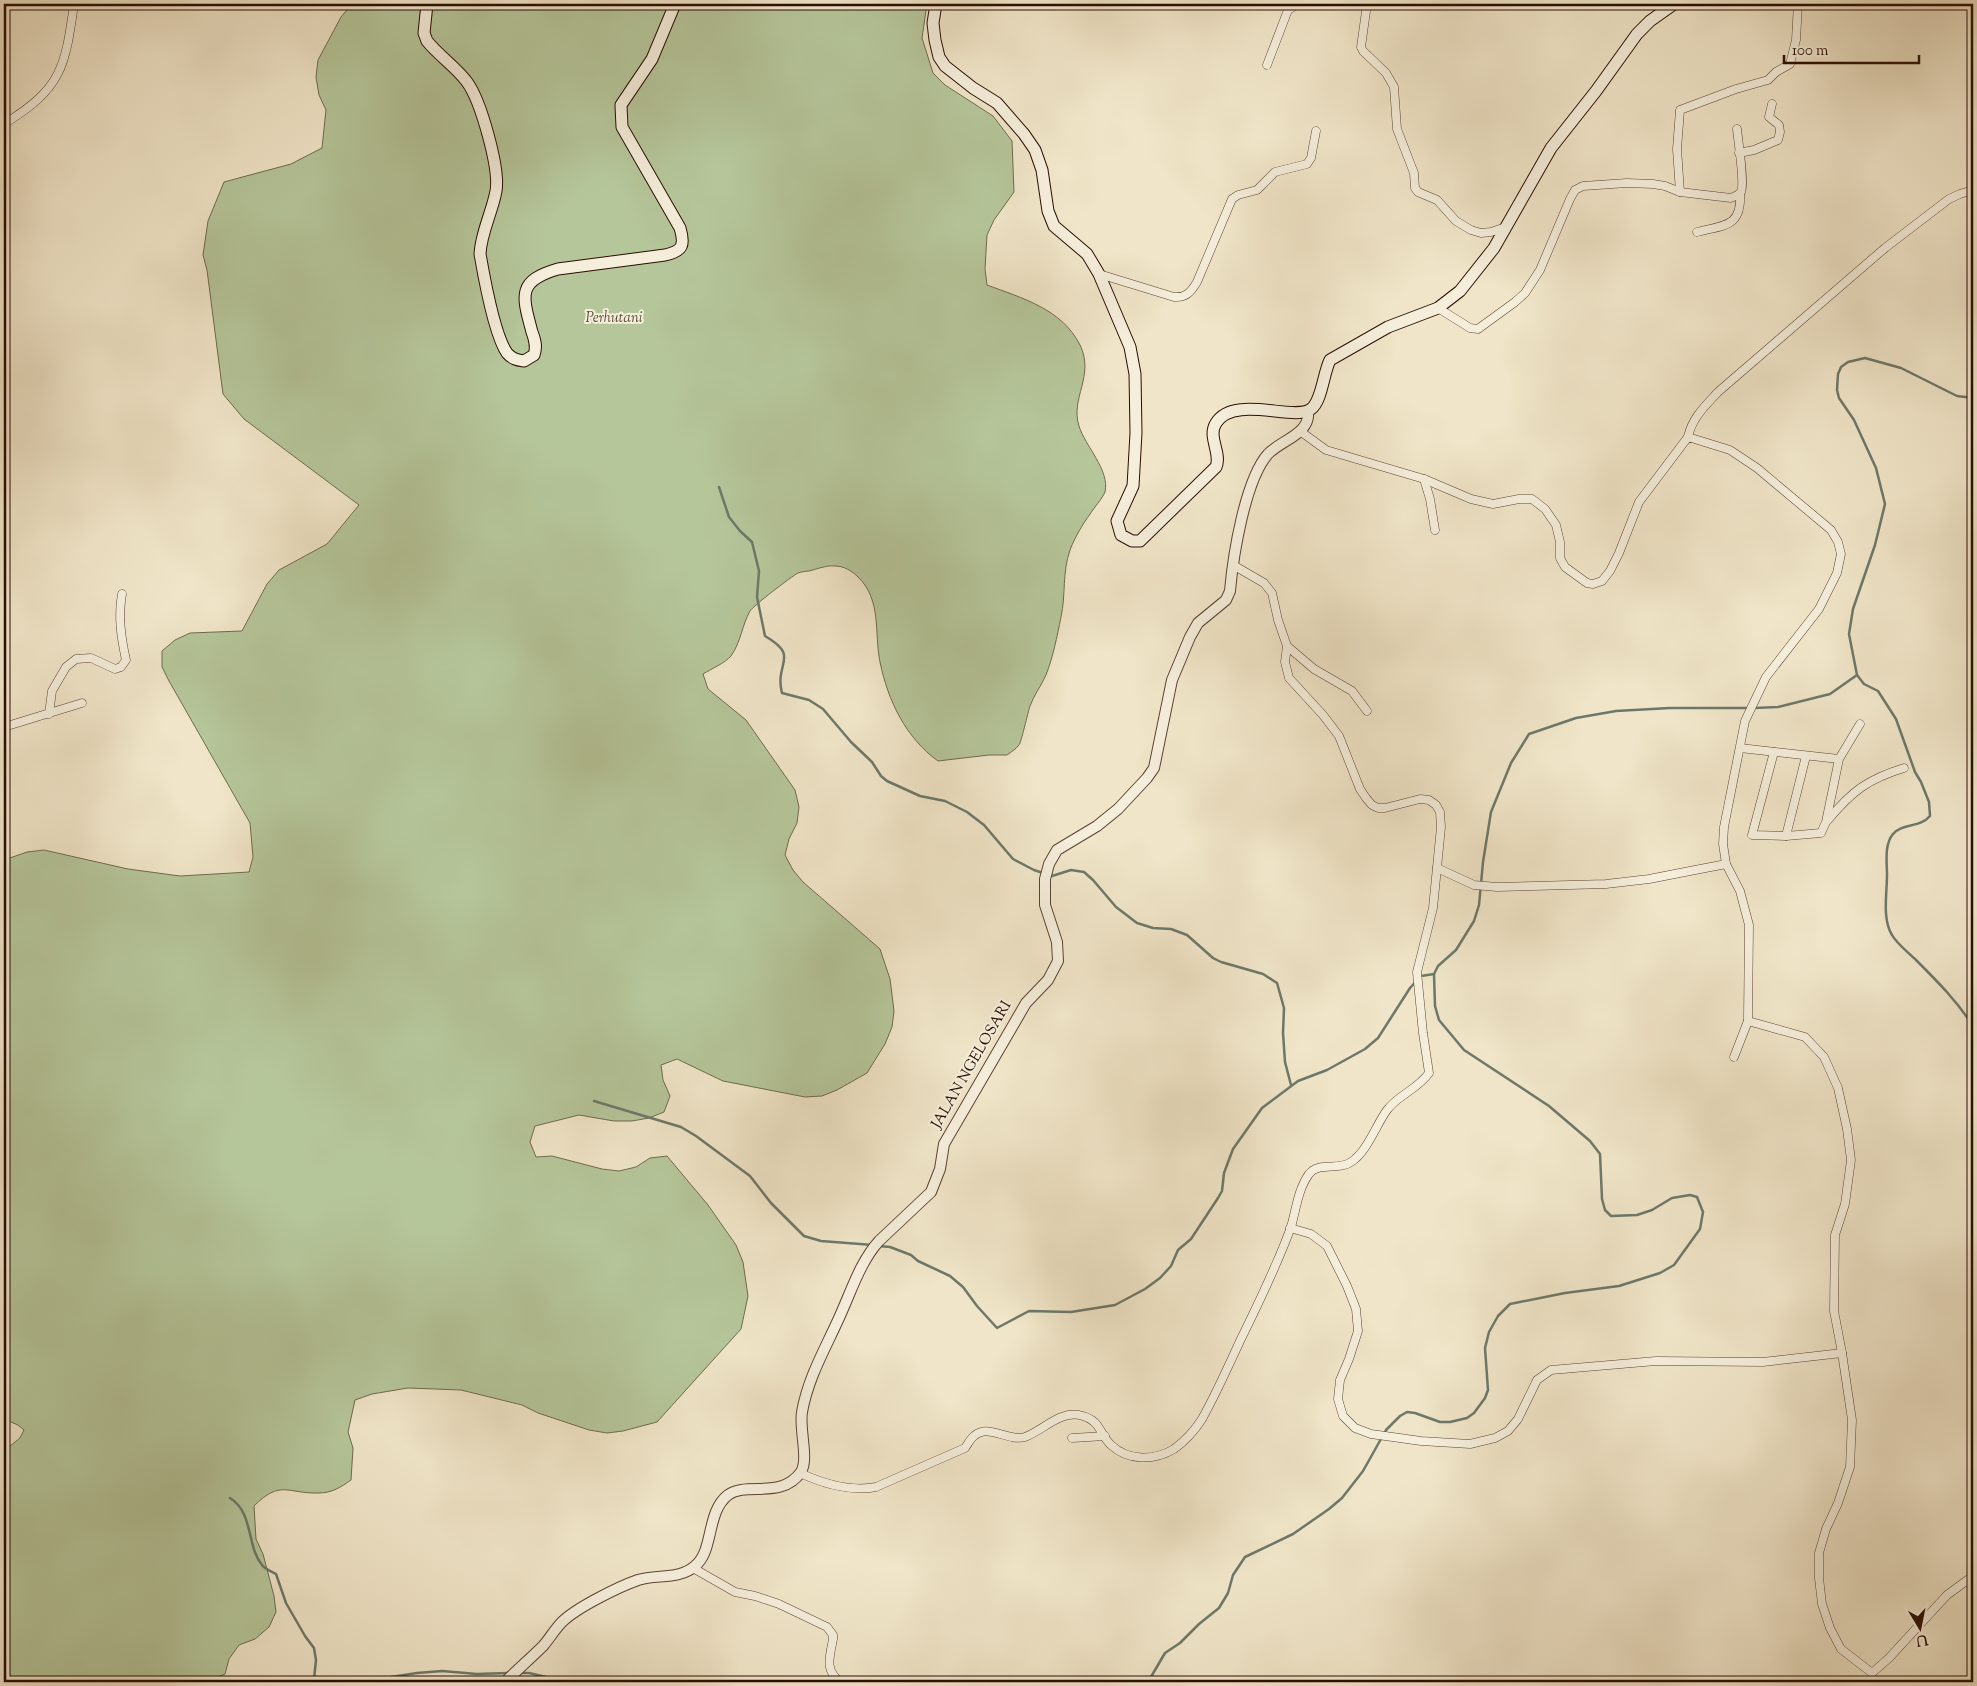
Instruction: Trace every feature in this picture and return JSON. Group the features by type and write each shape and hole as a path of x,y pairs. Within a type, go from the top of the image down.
{"main road":[{"path":"427,4 424,33 427,41 468,82 492,145 497,176 496,192 480,241 480,254 498,330 506,350 513,358 524,361 534,355 536,345 525,304 530,281 540,274 558,269 674,253 681,248 683,240 680,228 622,127 620,117 621,105 652,59 675,4"},
{"path":"936,4 933,23 934,40 939,57 945,66 997,104 1024,134 1035,150 1042,170 1048,211 1054,226 1087,254 1099,274 1130,347 1136,374 1136,433 1132,486 1117,521 1119,532 1132,541 1140,541 1188,492 1212,472 1218,462 1213,436 1214,429 1216,423 1223,416 1232,412 1250,409 1308,411 1317,401 1325,370 1330,360 1388,327 1438,308 1460,291 1494,248 1551,148 1596,91 1637,34 1650,20 1674,4"}],"street":[{"path":"4,124 38,100 57,76 68,46 74,4"},
{"path":"1267,65 1287,14 1295,4"},
{"path":"1367,4 1362,47 1386,74 1394,87 1397,129 1414,173 1415,188 1418,192 1437,200 1456,221 1471,230 1481,233 1506,227"},
{"path":"1680,192 1677,149 1680,110 1768,80 1776,72 1790,64 1796,40 1798,4"},
{"path":"1739,153 1754,150 1778,140 1780,132 1778,125 1769,117 1772,104"},
{"path":"1697,232 1723,226 1738,217 1741,208 1740,193 1742,184 1737,129"},
{"path":"1099,274 1174,296 1185,296 1193,289 1197,282 1232,199 1238,195 1257,190 1278,171 1307,164 1311,158 1316,131"},
{"path":"1438,308 1470,328 1478,328 1516,302 1525,293 1540,270 1558,232 1570,199 1576,190 1583,186 1627,183 1653,184 1680,192 1731,198 1740,193"},
{"path":"1308,411 1308,421 1300,431 1326,450 1424,479 1471,499 1493,504 1519,499 1532,499 1545,509 1556,525 1560,542 1560,558 1565,567 1593,584 1602,581 1610,571 1639,502 1688,437 1690,427 1696,416 1718,392 1885,248 1948,199 1973,190"},
{"name":"JALAN NGELOSARI","path":"800,1473 804,1464 801,1414 807,1390 861,1270 876,1244 931,1192 940,1169 944,1144 1026,1003 1048,980 1058,961 1057,942 1045,905 1045,879 1049,864 1058,850 1097,826 1118,809 1154,768 1172,680 1190,637 1198,624 1226,600 1230,591 1240,525 1260,466 1268,454 1300,431"},
{"path":"1688,437 1730,450 1744,459 1831,530 1838,542 1841,554 1838,573 1819,609 1766,677 1745,721 1724,826 1723,844 1726,864 1740,891 1749,924 1748,1021 1734,1057"},
{"path":"1424,479 1430,498 1435,530"},
{"path":"506,1682 548,1642 562,1622 580,1608 638,1580 676,1576 693,1568 700,1562 713,1519 728,1495 736,1492 775,1488 787,1483 800,1473 818,1481 851,1489 861,1490 876,1487 965,1448 974,1435 981,1432 992,1431 1000,1435 1022,1438 1066,1416 1082,1415 1091,1419 1098,1424 1110,1444 1122,1452 1137,1458 1150,1458 1172,1450 1188,1438 1202,1419 1234,1355 1260,1300 1290,1228 1302,1188 1310,1174 1315,1169 1323,1167 1342,1167 1359,1156 1388,1108 1420,1085 1429,1073 1417,972 1433,908 1442,819 1436,805 1429,800 1420,799 1385,808 1372,805 1360,789 1339,736 1290,678 1285,662 1287,646 1278,620 1272,593 1264,583 1233,565"},
{"path":"49,714 52,691 66,667 76,659 91,658 115,669 121,667 126,660 120,632 119,610 122,594"},
{"path":"1287,646 1314,669 1352,691 1367,711"},
{"path":"4,727 82,703"},
{"path":"1826,822 1839,759 1860,724"},
{"path":"1740,748 1839,759"},
{"path":"1774,752 1752,835 1786,836 1821,832 1826,822 1846,798 1866,783 1904,768"},
{"path":"1786,836 1806,756"},
{"path":"1437,868 1474,885 1496,887 1606,884 1649,879 1726,864"},
{"path":"1748,1021 1806,1037 1824,1057 1838,1088 1851,1160 1845,1204 1835,1235 1834,1311 1852,1420 1850,1467 1819,1553 1822,1604 1830,1628 1841,1649 1872,1673 1889,1658 1946,1595 1973,1576"},
{"path":"1290,1228 1311,1234 1327,1246 1347,1286 1356,1309 1358,1331 1340,1380 1338,1399 1343,1416 1355,1428 1371,1434 1395,1438 1470,1444 1495,1438 1508,1431 1518,1420 1537,1380 1551,1370 1656,1361 1763,1362 1842,1353"},
{"path":"1072,1438 1104,1436"},
{"path":"693,1568 738,1594 755,1596 779,1604 827,1628 833,1639 829,1669 832,1676 840,1682"}],"green space":[{"name":"Perhutani","path":"352,4 927,4 922,38 933,73 945,85 993,116 1012,141 1014,192 994,220 987,235 985,269 987,285 1040,306 1063,322 1080,345 1085,367 1077,406 1077,416 1082,434 1104,475 1105,492 1081,528 1070,550 1066,567 1062,608 1051,661 1046,675 1033,698 1020,743 1007,755 989,755 938,761 917,741 900,718 883,677 878,651 876,617 871,596 866,586 858,577 842,567 829,566 798,573 773,591 750,611 731,656 703,674 708,689 746,720 795,790 799,807 797,823 789,839 785,855 793,870 803,882 880,949 890,979 894,1011 892,1027 885,1044 867,1073 822,1096 805,1097 723,1081 677,1059 661,1065 663,1080 670,1096 664,1112 649,1118 632,1121 614,1121 579,1115 535,1126 530,1142 536,1157 552,1156 602,1169 619,1171 636,1167 650,1158 667,1156 708,1205 736,1245 743,1262 748,1296 741,1329 657,1422 607,1433 589,1430 538,1413 522,1405 461,1390 408,1388 372,1394 355,1400 348,1432 353,1448 351,1480 336,1489 324,1493 278,1490 263,1498 254,1506 256,1539 263,1554 274,1596 276,1612 269,1627 255,1639 239,1645 229,1659 225,1674 206,1682 4,1682 4,1451 20,1438 24,1430 4,1419 4,860 27,852 44,850 128,869 180,876 249,872 253,857 250,823 169,681 162,667 162,651 175,640 190,633 242,631 267,584 279,570 327,544 359,505 244,419 223,394 207,270 203,255 208,221 224,182 291,164 322,148 326,110 319,95 316,77 318,60 341,17"}],"waterway":[{"path":"1754,708 1778,707 1830,694 1857,675 1849,634 1853,609 1875,545 1885,504 1876,468 1854,420 1839,398 1837,390 1838,374 1841,367 1848,362 1865,358 1901,368 1957,396 1973,398"},
{"path":"719,487 729,517 752,542 759,571 757,597 765,636 776,643 782,649 784,655 780,683 782,693 809,700 823,709 887,781 920,796 945,801 967,812 984,825 1013,859 1043,873"},
{"path":"1857,675 1864,684 1878,691 1896,719 1915,772 1929,802 1930,816 1926,820 1901,828 1893,834 1888,843 1886,906 1889,929 1897,942 1946,991 1973,1026"},
{"path":"879,1246 890,1247 911,1255 918,1261 950,1276 963,1287 997,1328 1029,1311 1071,1312 1115,1305 1145,1289 1160,1278 1171,1266 1178,1250 1191,1239 1218,1198 1222,1191 1224,1173 1233,1149 1262,1108 1298,1081 1327,1070 1365,1049 1378,1038 1410,988 1421,976 1434,974 1438,966 1456,950 1474,921 1479,905 1483,862 1491,812 1511,763 1529,734 1576,718 1616,711 1670,708 1749,708"},
{"path":"1048,875 1052,876 1071,870 1084,872 1116,907 1137,923 1153,928 1171,929 1187,935 1213,958 1263,974 1277,983 1284,1008 1285,1062 1291,1085"},
{"path":"1148,1682 1165,1653 1180,1643 1219,1608 1228,1593 1233,1575 1245,1557 1293,1534 1342,1498 1363,1471 1386,1430 1400,1416 1407,1412 1440,1422 1450,1422 1467,1418 1474,1413 1485,1398 1488,1390 1485,1348 1489,1332 1498,1316 1510,1304 1565,1293 1619,1286 1660,1273 1674,1265 1700,1229 1703,1212 1697,1197 1690,1195 1672,1198 1652,1210 1637,1215 1611,1216 1605,1210 1602,1199 1600,1154 1590,1141 1549,1106 1464,1050 1439,1020 1435,1006 1434,974"},
{"path":"594,1101 681,1127 696,1136 750,1176 771,1203 804,1236 821,1241 873,1245"},
{"path":"230,1498 238,1504 243,1512 257,1557 263,1566 276,1574 286,1603 314,1648 316,1660 314,1679 318,1682"},
{"path":"331,1682 345,1679 391,1677 442,1671 477,1674 509,1673"},
{"path":"519,1673 529,1673 562,1682"}]}
